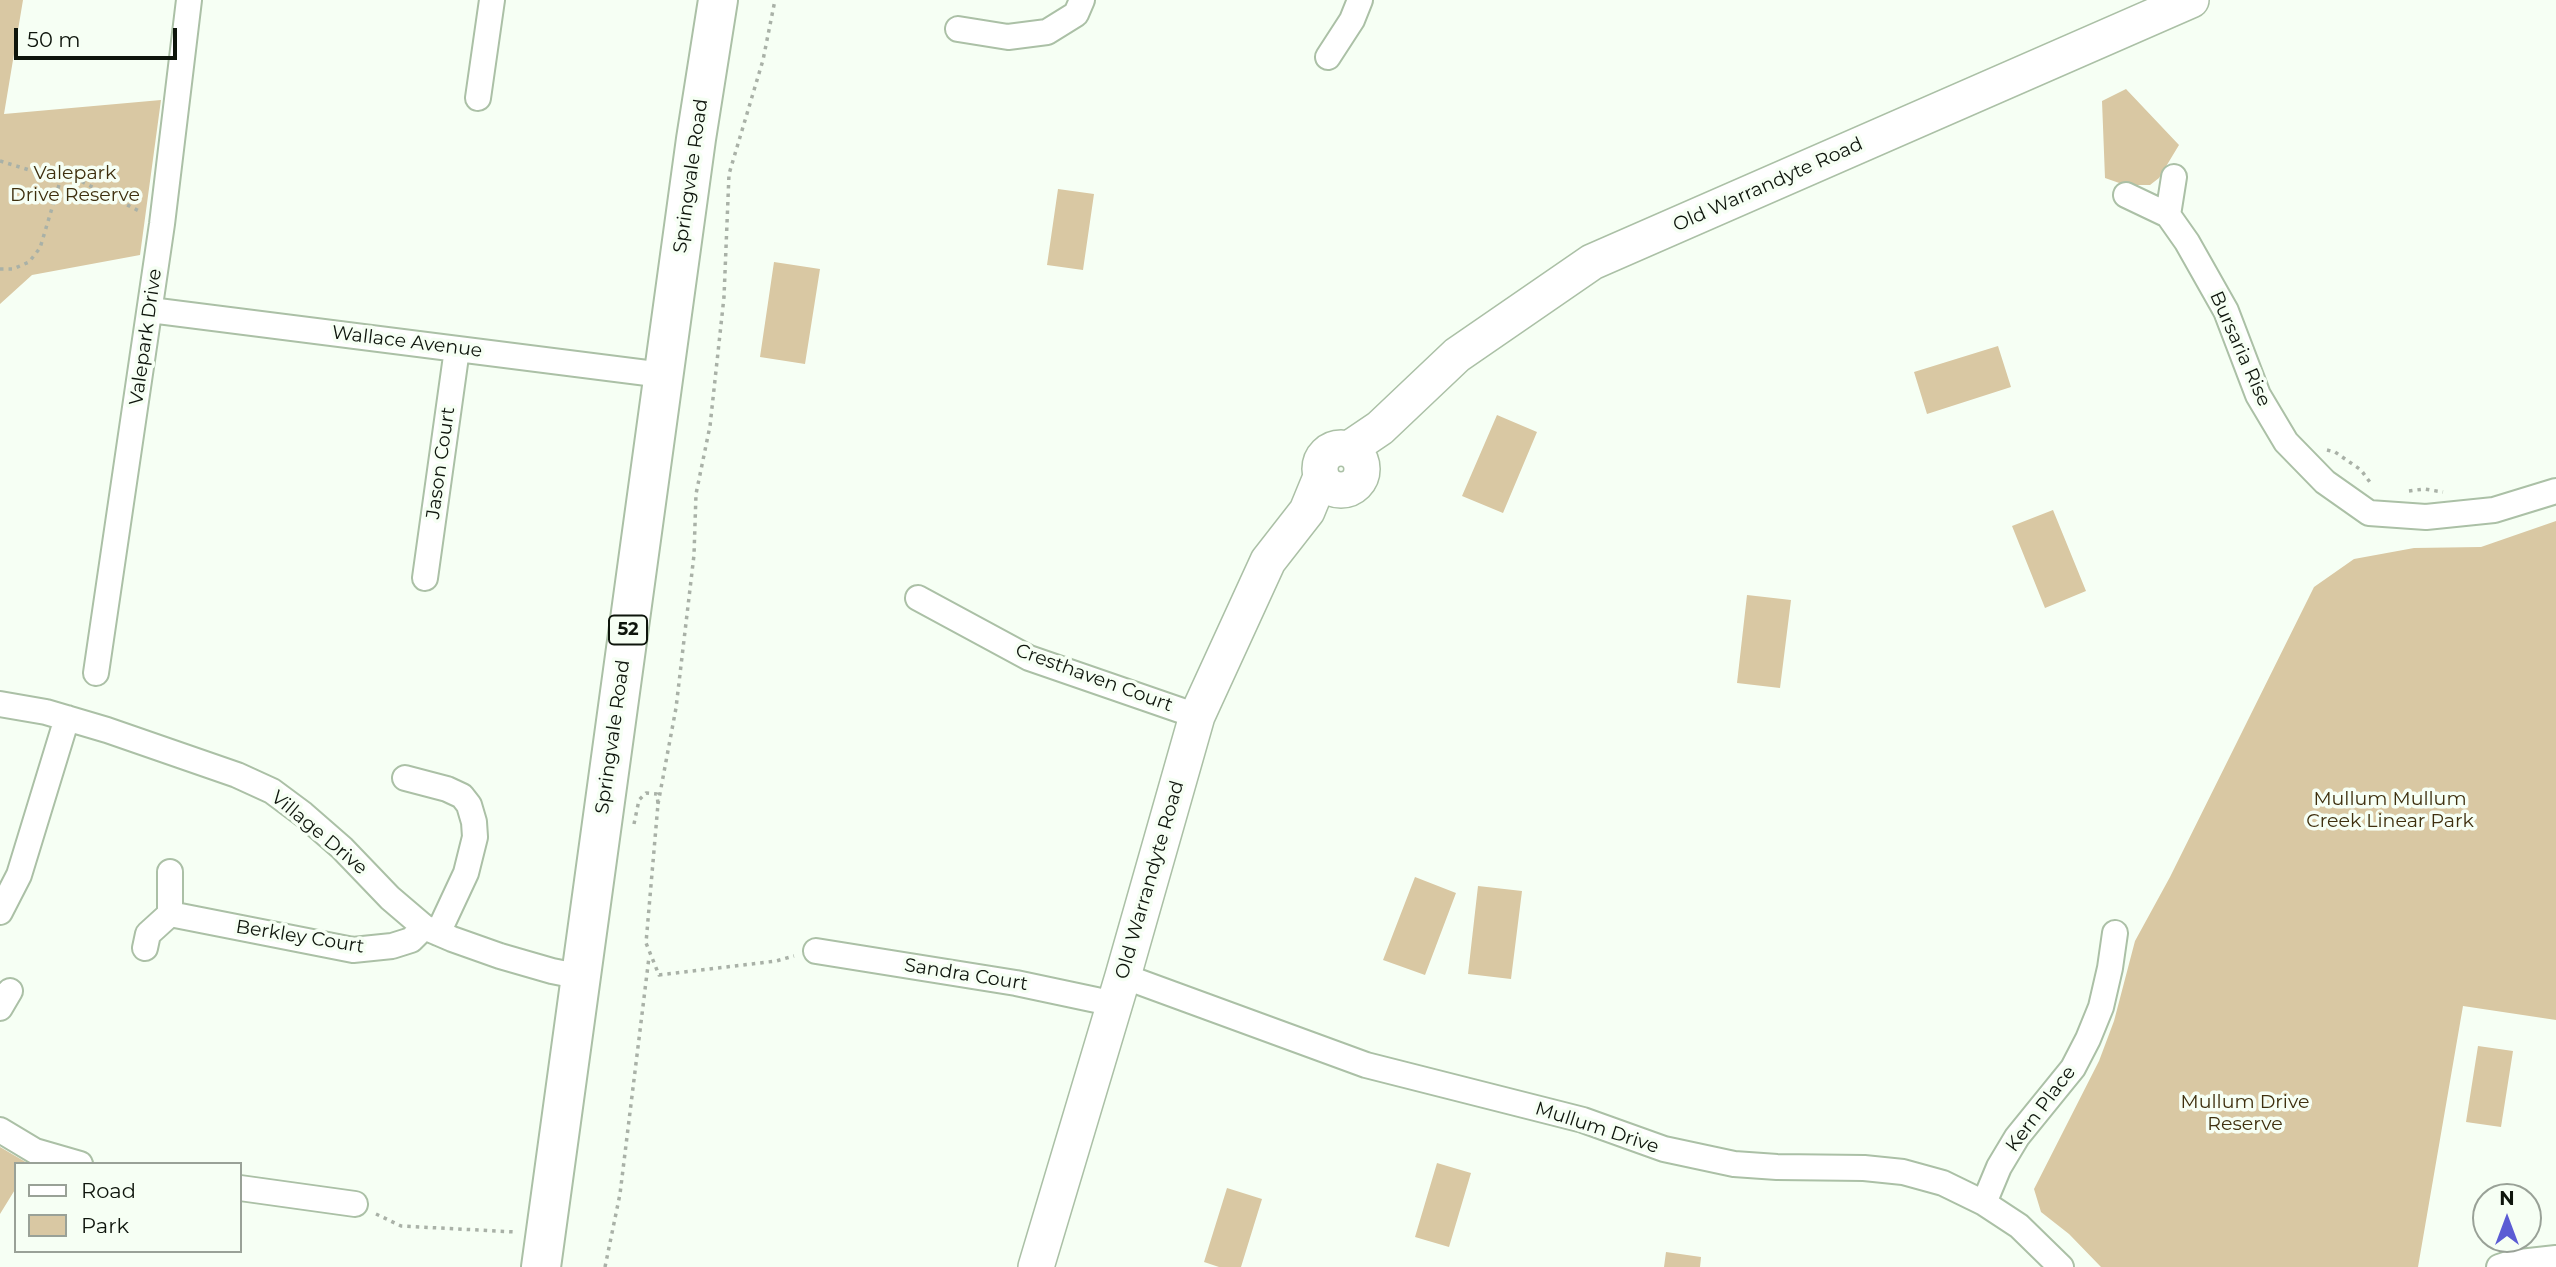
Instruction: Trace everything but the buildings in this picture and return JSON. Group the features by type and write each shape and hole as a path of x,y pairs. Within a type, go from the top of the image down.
{"main road":[{"name":"Springvale Road","path":"541,1267 663,375 718,0"},
{"name":"Old Warrandyte Road","path":"1036,1267 1197,716 1268,561 1330,484 1346,490 1357,484 1362,472 1355,457 1380,428 1457,355 1592,262 2191,0"}],"street":[{"name":"Valepark Drive","path":"96,673 162,224 188,0"},
{"path":"478,97 492,0"},
{"path":"958,29 1008,37 1047,32 1076,14 1082,0"},
{"path":"1328,57 1352,20 1360,0"},
{"path":"2168,215 2174,177"},
{"name":"Bursaria Rise","path":"2126,195 2168,215 2187,242 2226,310 2258,395 2286,442 2325,482 2369,513 2426,517 2494,510 2556,491"},
{"name":"Wallace Avenue","path":"150,310 663,375"},
{"name":"Jason Court","path":"425,578 457,349"},
{"name":"Cresthaven Court","path":"918,598 1029,658 1197,716"},
{"name":"Village Drive","path":"0,704 67,718 196,760 272,791 342,848 390,898 431,930 500,956 582,977"},
{"path":"0,912 19,876 67,718"},
{"path":"405,778 447,789 462,796 469,806 474,822 475,837 466,873 431,930"},
{"path":"145,948 148,934 170,914 170,872"},
{"name":"Berkley Court","path":"170,914 353,950 392,946 431,930"},
{"name":"Kern Place","path":"1984,1203 1999,1167 2017,1137 2073,1068 2088,1039 2101,1007 2115,933"},
{"name":"Sandra Court","path":"816,951 1016,983 1119,990"},
{"name":"Mullum Drive","path":"1119,990 1366,1065 1583,1120 1664,1149 1734,1164 1864,1168 1903,1172 1943,1183 1984,1203 2019,1226 2061,1267"},
{"path":"0,1130 35,1151 73,1162"},
{"path":"242,1188 355,1204"},
{"path":"2499,1267 2556,1258"}],"path":[{"path":"775,0 763,60 730,174 724,297 710,426 696,494 694,555 676,708 658,804 646,943 659,975 776,961 816,951"},
{"path":"0,161 36,172 71,176 162,224"},
{"path":"0,269 13,269 29,262 40,248 62,175"},
{"path":"2323,448 2336,452 2361,470 2370,484 2381,492"},
{"path":"2401,492 2424,488 2449,493"},
{"path":"633,834 639,800 646,793 657,794 658,804"},
{"path":"605,1267 620,1194 650,955"},
{"path":"355,1204 401,1226 519,1232"}],"green space":[{"name":"Valepark Drive Reserve","path":"0,0 23,0 4,114 161,100 140,255 32,275 0,304"},
{"path":"2126,89 2179,145 2159,178 2150,185 2125,185 2105,178 2102,101"},
{"path":"1058,189 1094,194 1083,270 1047,265"},
{"path":"774,262 820,269 805,364 760,357"},
{"path":"1998,346 2011,387 1927,414 1914,372"},
{"path":"1497,415 1537,432 1503,513 1462,496"},
{"path":"2053,510 2086,591 2045,608 2012,526"},
{"path":"2556,521 2556,1020 2463,1006 2418,1267 2101,1267 2069,1234 2041,1212 2034,1189 2099,1061 2114,1021 2135,941 2170,877 2314,587 2354,559 2414,548 2481,547"},
{"path":"1747,595 1791,600 1780,688 1737,683"},
{"path":"1415,877 1456,893 1425,975 1383,960"},
{"path":"1478,886 1522,891 1511,979 1468,974"},
{"path":"2478,1046 2513,1051 2501,1127 2466,1122"},
{"path":"0,1147 26,1162 14,1162 14,1191 0,1214"},
{"path":"1437,1163 1471,1173 1449,1247 1415,1237"},
{"path":"1227,1188 1262,1199 1241,1267 1219,1267 1204,1262"},
{"path":"1666,1252 1701,1257 1700,1267 1664,1267"}],"park label":[{"name":"Mullum Mullum Creek Linear Park","path":"2390,810"},
{"name":"Mullum Drive Reserve","path":"2245,1113"}]}
